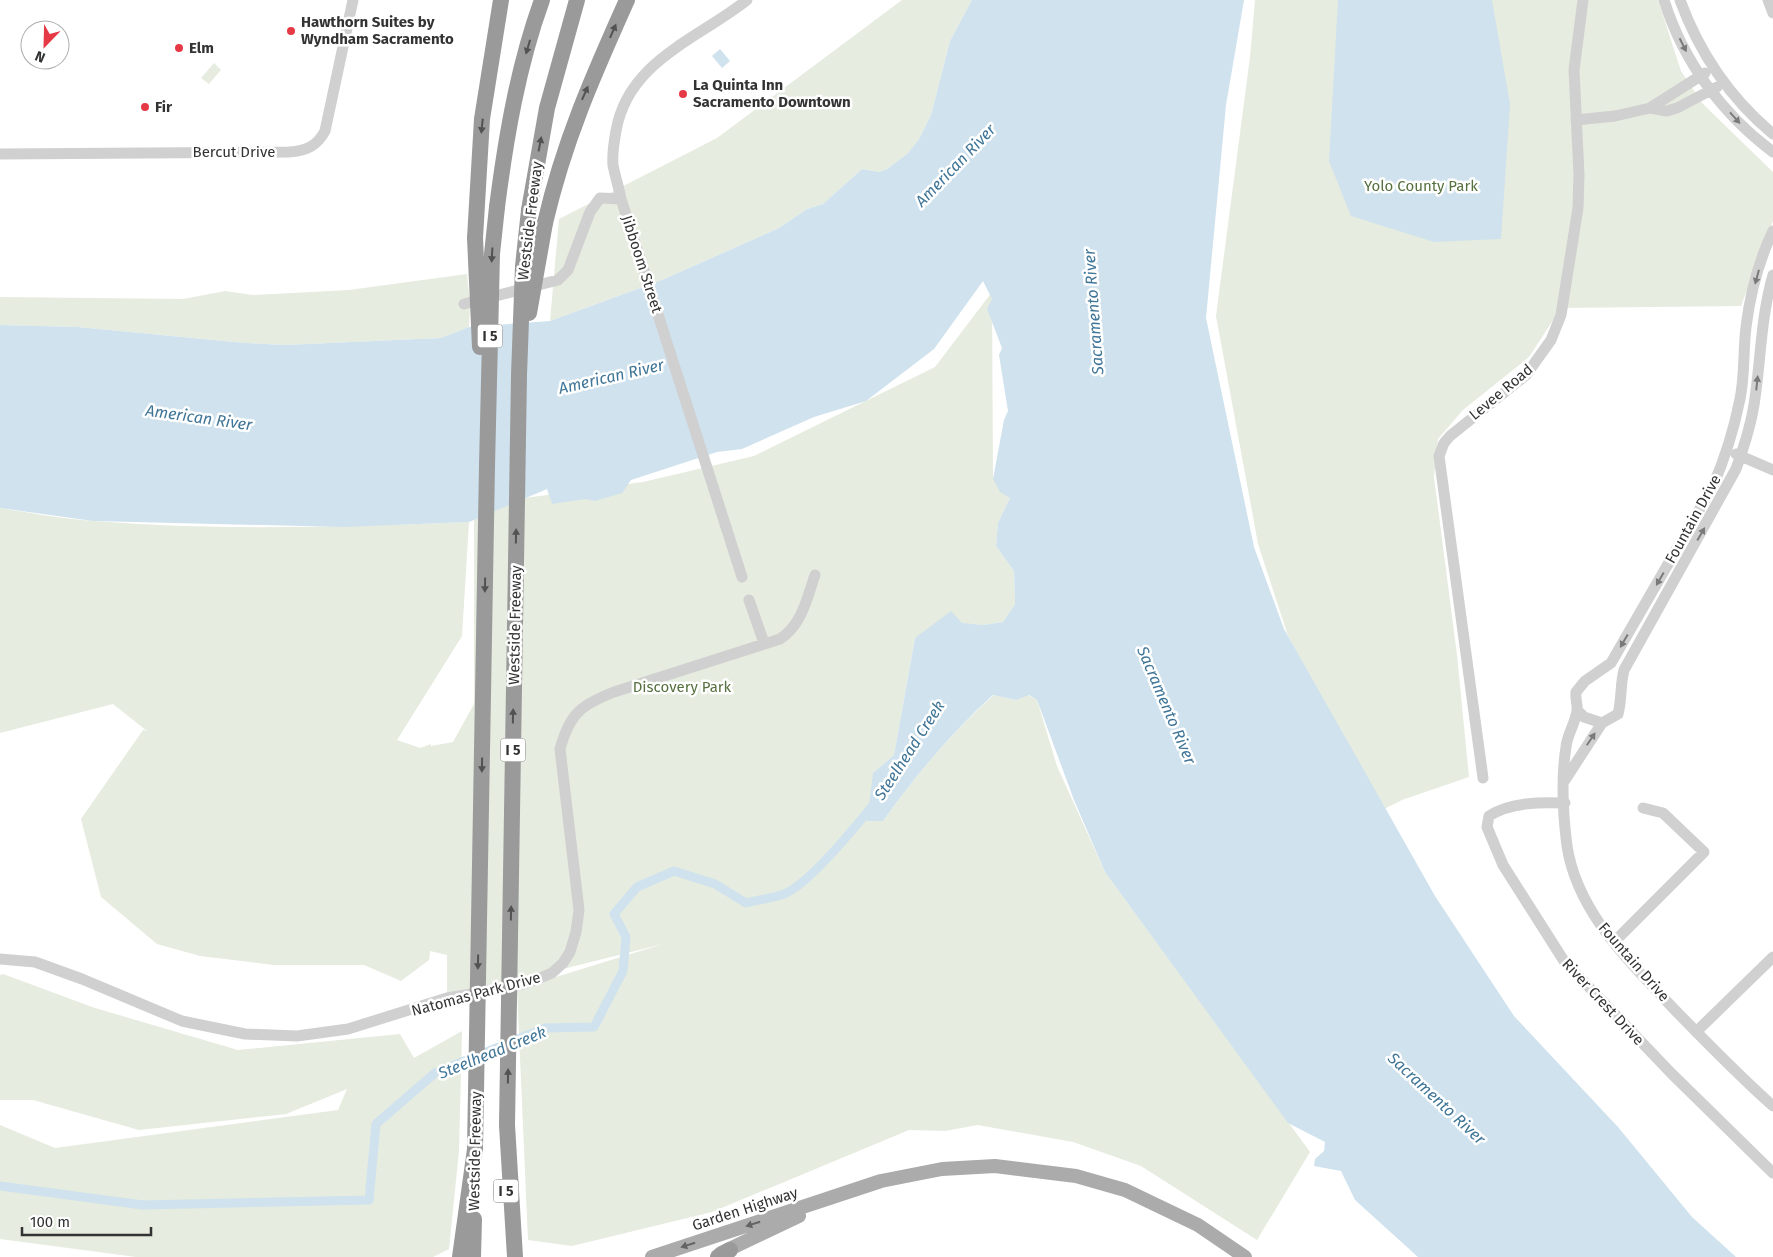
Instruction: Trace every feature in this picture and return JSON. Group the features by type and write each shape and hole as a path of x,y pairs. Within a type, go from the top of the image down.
{"highway":[{"path":"487,466 475,238 482,119 501,0"},
{"name":"Westside Freeway","path":"473,1257 492,254 497,207 512,112 523,63 542,0"},
{"name":"Westside Freeway","path":"504,1257 519,375 523,266 529,210 547,108 578,0"},
{"path":"519,375 545,223 566,143 582,101 627,0"},
{"path":"507,1125 515,1257"},
{"path":"460,1257 475,1149"}],"main road":[{"name":"Garden Highway","path":"652,1257 881,1181 942,1169 995,1166 1050,1171 1101,1182 1148,1200 1198,1225 1245,1257"},
{"name":"Garden Highway","path":"712,1257 724,1253 849,1192"}],"street":[{"name":"Bercut Drive","path":"0,154 289,152 308,149 318,142 325,131 353,0"},
{"name":"Jibboom Street","path":"742,577 621,199 613,165 614,140 622,109 634,86 662,58 747,0"},
{"name":"Levee Road","path":"1483,778 1439,456 1444,443 1450,436 1526,374 1551,340 1561,315 1576,225 1579,175 1574,70 1583,0"},
{"path":"1664,0 1678,36 1700,77 1736,120 1773,152"},
{"path":"1680,0 1692,32 1712,67 1754,118 1773,134"},
{"path":"1768,0 1773,13"},
{"path":"1576,120 1615,116 1650,108 1700,77 1712,67"},
{"path":"1650,108 1667,111 1677,108 1711,91 1723,81"},
{"path":"464,304 551,283 563,277 590,212 595,205 602,204 608,198 621,199"},
{"name":"Fountain Drive","path":"1773,231 1761,261 1752,292 1746,327 1741,397 1727,450 1712,486 1611,663 1578,687 1575,697 1577,710 1566,746 1564,781 1568,847 1574,872 1591,911 1614,942 1696,1032 1730,1067 1773,1106"},
{"name":"Fountain Drive","path":"1564,781 1602,723 1618,714 1622,704 1622,678 1624,670 1724,494 1741,456 1755,401 1762,325 1773,275"},
{"path":"1727,450 1773,470"},
{"name":"Natomas Park Drive","path":"0,959 43,965 82,979 182,1021 245,1034 297,1036 348,1029 446,998 508,988 552,973 570,952 579,910 560,748 565,733 575,715 588,702 614,692 780,638 790,633 798,620 815,575"},
{"path":"749,600 764,643"},
{"path":"1577,710 1584,717 1602,723"},
{"name":"River Crest Drive","path":"1565,803 1532,803 1495,812 1489,816 1487,827 1503,865 1564,961 1671,1073 1773,1173"},
{"path":"1614,942 1704,852 1663,813 1643,808"},
{"path":"1696,1032 1773,957"}],"green space":[{"path":"902,0 972,0 950,41 931,115 919,139 907,154 887,169 879,172 862,169 823,204 807,209 779,228 662,280 550,321 559,219 717,138"},
{"name":"Yolo County Park","path":"1255,0 1658,0 1681,71 1703,104 1773,172 1773,221 1741,306 1561,308 1529,357 1463,410 1438,439 1434,477 1457,655 1469,777 1402,800 1382,810 1288,636 1258,544 1216,316 1250,57"},
{"path":"214,63 221,70 209,84 201,78"},
{"path":"467,274 470,302 469,327 441,338 285,345 78,327 0,325 0,297 183,299 225,291 253,295 349,290"},
{"name":"Discovery Park","path":"992,292 993,479 1010,498 998,523 996,546 1014,571 1015,604 1003,622 983,625 962,624 915,638 894,755 873,773 883,821 935,755 994,695 1015,700 1028,695 1037,700 1057,766 1105,872 1310,1152 1257,1240 1141,1166 1073,1142 978,1125 945,1131 909,1130 712,1212 572,1246 528,1240 517,989 663,944 447,998 447,955 430,951 429,960 401,981 364,965 274,965 200,956 157,944 101,897 81,819 143,730 147,731 113,704 0,733 0,508 82,520 188,526 329,527 469,522 462,636 397,740 420,748 431,744 431,746 453,742 474,704 474,505 643,482 754,456 935,367"},
{"path":"3,974 95,1008 238,1050 400,1034 414,1058 462,1031 459,1151 449,1249 433,1257 136,1257 0,1239 0,1125 55,1148 338,1110 347,1089 286,1114 139,1130 33,1100 0,1100 0,975"}],"water":[{"path":"972,0 1244,0 1226,105 1206,318 1254,547 1284,629 1435,896 1514,1016 1618,1127 1692,1217 1736,1257 1418,1257 1355,1200 1341,1171 1314,1166 1315,1159 1324,1151 1325,1142 1288,1123 1105,872 1074,800 1037,700 1029,695 1016,700 993,695 935,755 883,821 867,821 873,773 894,755 915,638 951,611 962,623 983,625 1003,622 1015,604 1014,571 996,546 998,523 1010,498 1000,492 993,479 1004,420 1008,411 999,355 1002,348 987,309 992,299 983,281 934,349 866,401 814,417 742,449 717,452 631,480 622,493 595,501 585,499 552,504 547,489 469,522 343,527 93,521 0,508 0,325 78,327 285,345 441,338 469,327 550,321 662,280 779,228 807,209 823,204 862,169 879,172 887,169 907,154 919,139 931,115 950,41"},
{"path":"1338,0 1492,0 1510,104 1501,239 1434,242 1351,216 1329,161"},
{"path":"720,49 730,61 722,68 712,56"}],"waterway":[{"name":"Steelhead Creek","path":"0,1186 143,1205 369,1200 376,1124 435,1073 545,1028 594,1027 623,971 626,937 614,914 637,887 674,871 715,884 746,903 784,894 806,879 819,867 874,804"}],"place":[{"name":"Hawthorn Suites by Wyndham Sacramento","path":"291,31"},
{"name":"Elm","path":"179,48"},
{"name":"La Quinta Inn Sacramento Downtown","path":"683,94"},
{"name":"Fir","path":"145,107"}],"water label":[{"name":"American River","path":"955,165"},
{"name":"Sacramento River","path":"1093,312"},
{"name":"American River","path":"611,376"},
{"name":"American River","path":"199,417"},
{"name":"Sacramento River","path":"1167,705"},
{"name":"Sacramento River","path":"1437,1098"}]}
